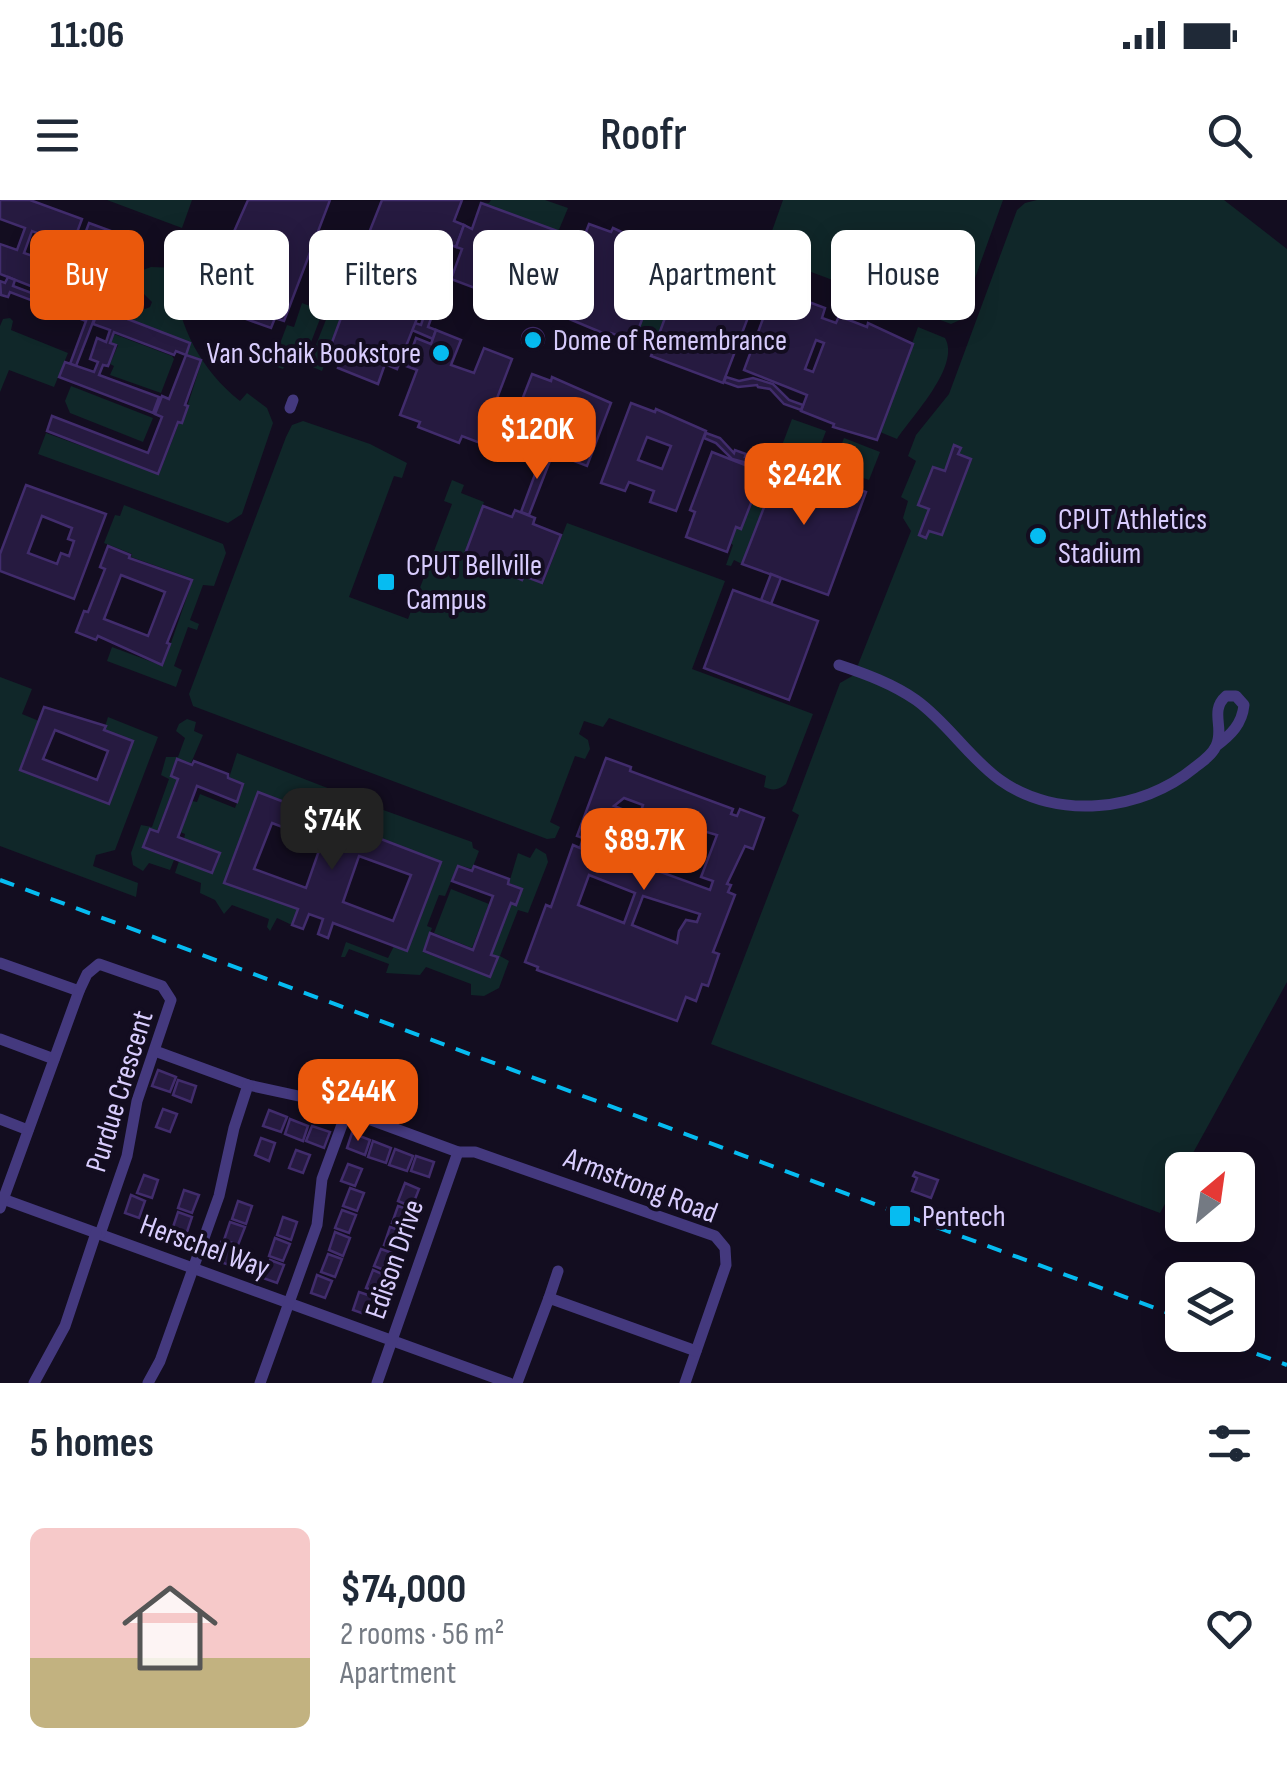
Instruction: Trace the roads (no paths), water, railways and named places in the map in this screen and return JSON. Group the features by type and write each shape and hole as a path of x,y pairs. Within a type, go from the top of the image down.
{"street":[{"path":"839,665 887,683 914,699 1001,780 1049,801 1083,806 1125,803 1176,781 1216,746"},
{"path":"0,962 79,991 2,1202"},
{"name":"Purdue Crescent","path":"34,1383 65,1326 127,1156 136,1100 172,1000 162,986 99,964 87,974 79,991"},
{"path":"0,1039 54,1058"},
{"path":"155,1051 248,1086 317,1100 458,1152"},
{"path":"148,1383 218,1196 248,1086"},
{"path":"260,1383 317,1225 322,1179 346,1111"},
{"path":"0,1119 28,1130"},
{"name":"Edison Drive","path":"378,1383 458,1152"},
{"name":"Armstrong Road","path":"458,1152 475,1152 719,1240 726,1265 685,1383"},
{"name":"Herschel Way","path":"2,1202 510,1383"},
{"path":"517,1383 558,1272"},
{"path":"549,1298 696,1352"}],"railway":[{"path":"0,880 1165,1312"},
{"path":"1252,1352 1287,1365"}],"place":[{"name":"Dome of Remembrance","path":"533,340"},
{"name":"Van Schaik Bookstore","path":"441,353"},
{"name":"CPUT Athletics Stadium","path":"1038,536"},
{"name":"CPUT Bellville Campus","path":"386,582"},
{"name":"Pentech","path":"900,1216"}]}
